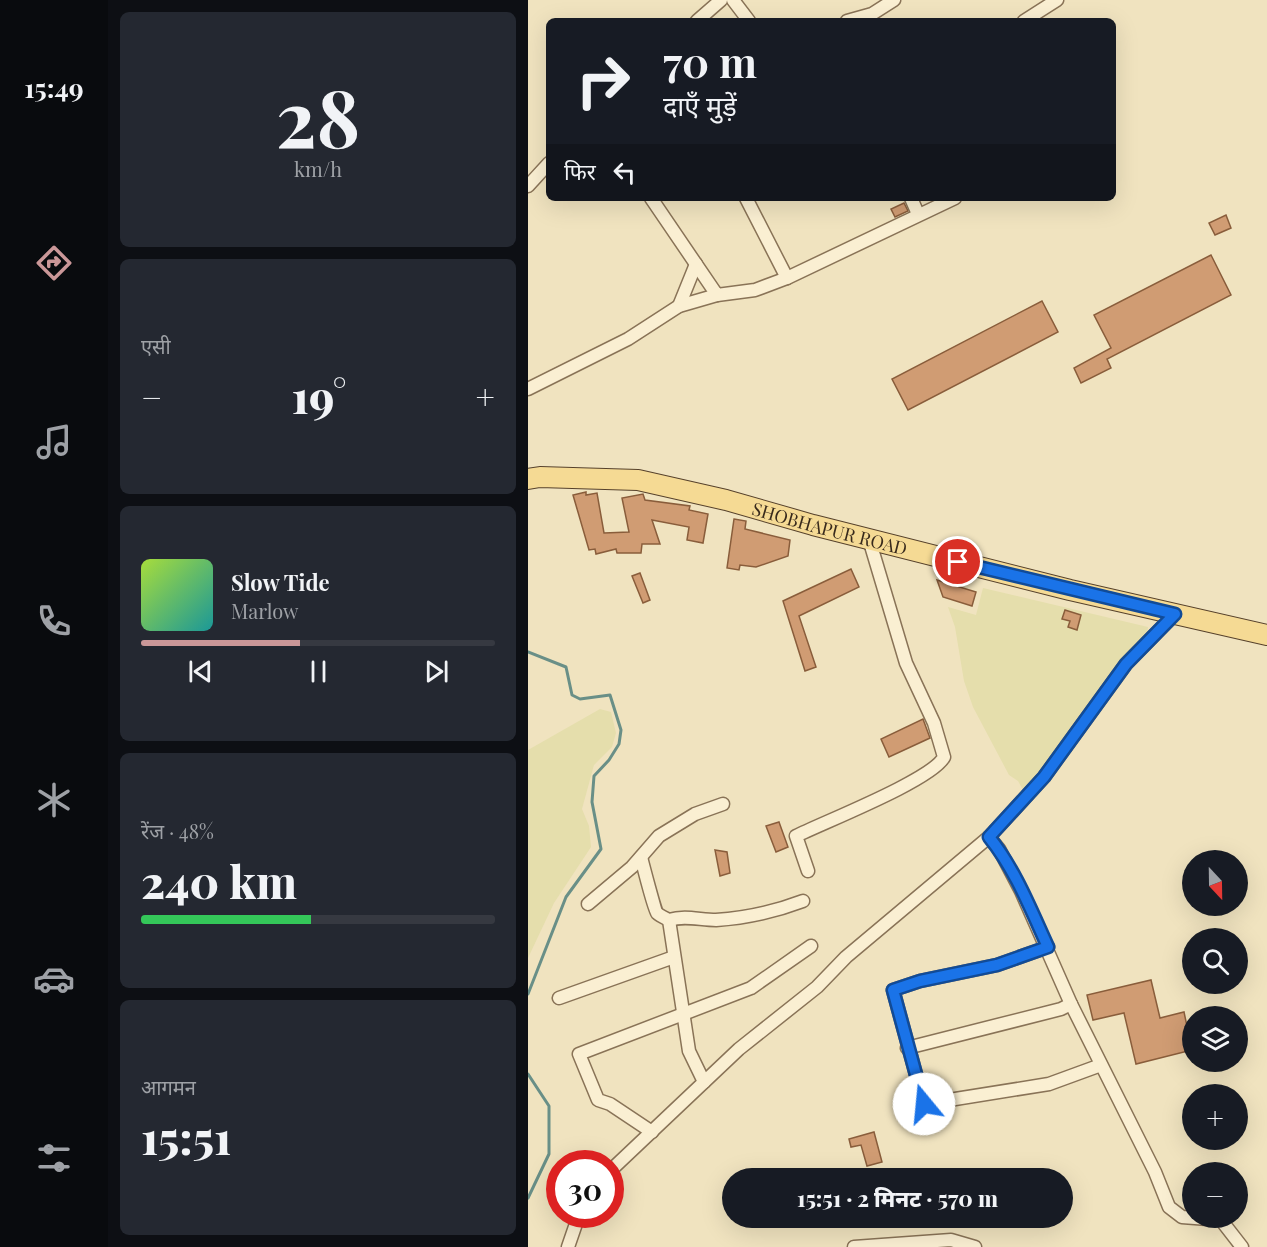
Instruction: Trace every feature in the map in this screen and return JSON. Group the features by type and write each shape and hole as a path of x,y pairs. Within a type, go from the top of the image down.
{"main road":[{"name":"SHOBHAPUR ROAD","path":"528,479 540,477 638,480 726,500 869,539 1267,635"}],"street":[{"path":"700,0 709,11"},
{"path":"701,18 721,0"},
{"path":"733,0 747,18"},
{"path":"858,18 872,14 894,0"},
{"path":"1031,18 1057,0"},
{"path":"528,186 546,166"},
{"path":"653,201 717,296"},
{"path":"748,201 787,278"},
{"path":"912,201 918,214"},
{"path":"528,390 628,339 679,306 717,296 755,290 787,278 948,201"},
{"path":"679,306 696,264"},
{"path":"808,871 796,836 898,788 929,771 944,757 934,723 906,663 869,539"},
{"path":"624,1158 739,1049 817,987 846,957 989,837 1044,777 1126,664 1175,614"},
{"path":"588,904 641,857 659,836 676,824 723,804"},
{"path":"989,837 999,849 1022,891 1071,1004 1155,1172 1169,1207 1182,1217 1221,1220 1242,1247"},
{"path":"641,857 652,892 654,908 657,914 669,920 679,917 714,920 753,916 803,901"},
{"path":"669,920 689,1051 704,1082"},
{"path":"652,1132 610,1104 598,1100 579,1054 682,1017 751,988 811,946"},
{"path":"1048,947 997,965 920,981 893,990 924,1104 1049,1084 1101,1065"},
{"path":"559,998 674,957"},
{"path":"907,1048 1061,1009 1071,1004"},
{"path":"568,1247 575,1228"},
{"path":"854,1247 951,1240 975,1247"}],"shaded area":[{"path":"983,588 1148,627 1147,635 1126,655 1024,792 1018,781 1009,775 973,707 964,681 955,627 948,607 976,615"},
{"path":"600,709 611,712 616,733 612,747 594,765 582,809 589,826 591,847 554,903 528,958 528,750"}],"building":[{"path":"904,203 908,211 895,217 891,209"},
{"path":"1226,215 1231,228 1215,235 1209,223"},
{"path":"1211,255 1231,295 1107,359 1111,368 1081,383 1074,368 1111,348 1094,315"},
{"path":"1042,301 1058,332 908,410 892,379"},
{"path":"586,492 586,495 597,493 604,533 629,532 622,498 643,494 645,500 690,506 689,510 708,514 703,543 687,540 689,527 652,520 660,544 642,544 641,553 617,553 616,549 596,554 595,549 589,550 573,495"},
{"path":"734,519 746,521 745,529 790,540 788,556 756,567 740,565 739,570 727,568"},
{"path":"851,569 859,587 799,616 816,667 805,671 783,601"},
{"path":"640,573 650,600 643,603 632,576"},
{"path":"937,580 976,592 972,606 943,597"},
{"path":"1065,610 1081,615 1077,630 1068,627 1070,621 1062,619"},
{"path":"923,719 930,738 889,757 881,739"},
{"path":"779,822 788,847 776,852 766,826"},
{"path":"715,850 727,852 730,873 720,876"},
{"path":"1151,980 1160,1018 1182,1012 1182,1052 1136,1064 1124,1013 1093,1020 1087,995"},
{"path":"874,1132 882,1162 867,1166 861,1145 851,1147 849,1139"}],"waterway":[{"path":"528,652 566,667 572,695 580,699 610,695 621,730 619,744 609,760 594,776 592,802 601,849 566,897 528,994"},
{"path":"528,1074 549,1106 549,1154 528,1198"}],"route":[{"path":"924,1104 893,990 920,981 997,965 1048,947 1022,891 999,849 989,837 1044,777 1126,664 1175,614 958,562"}]}
